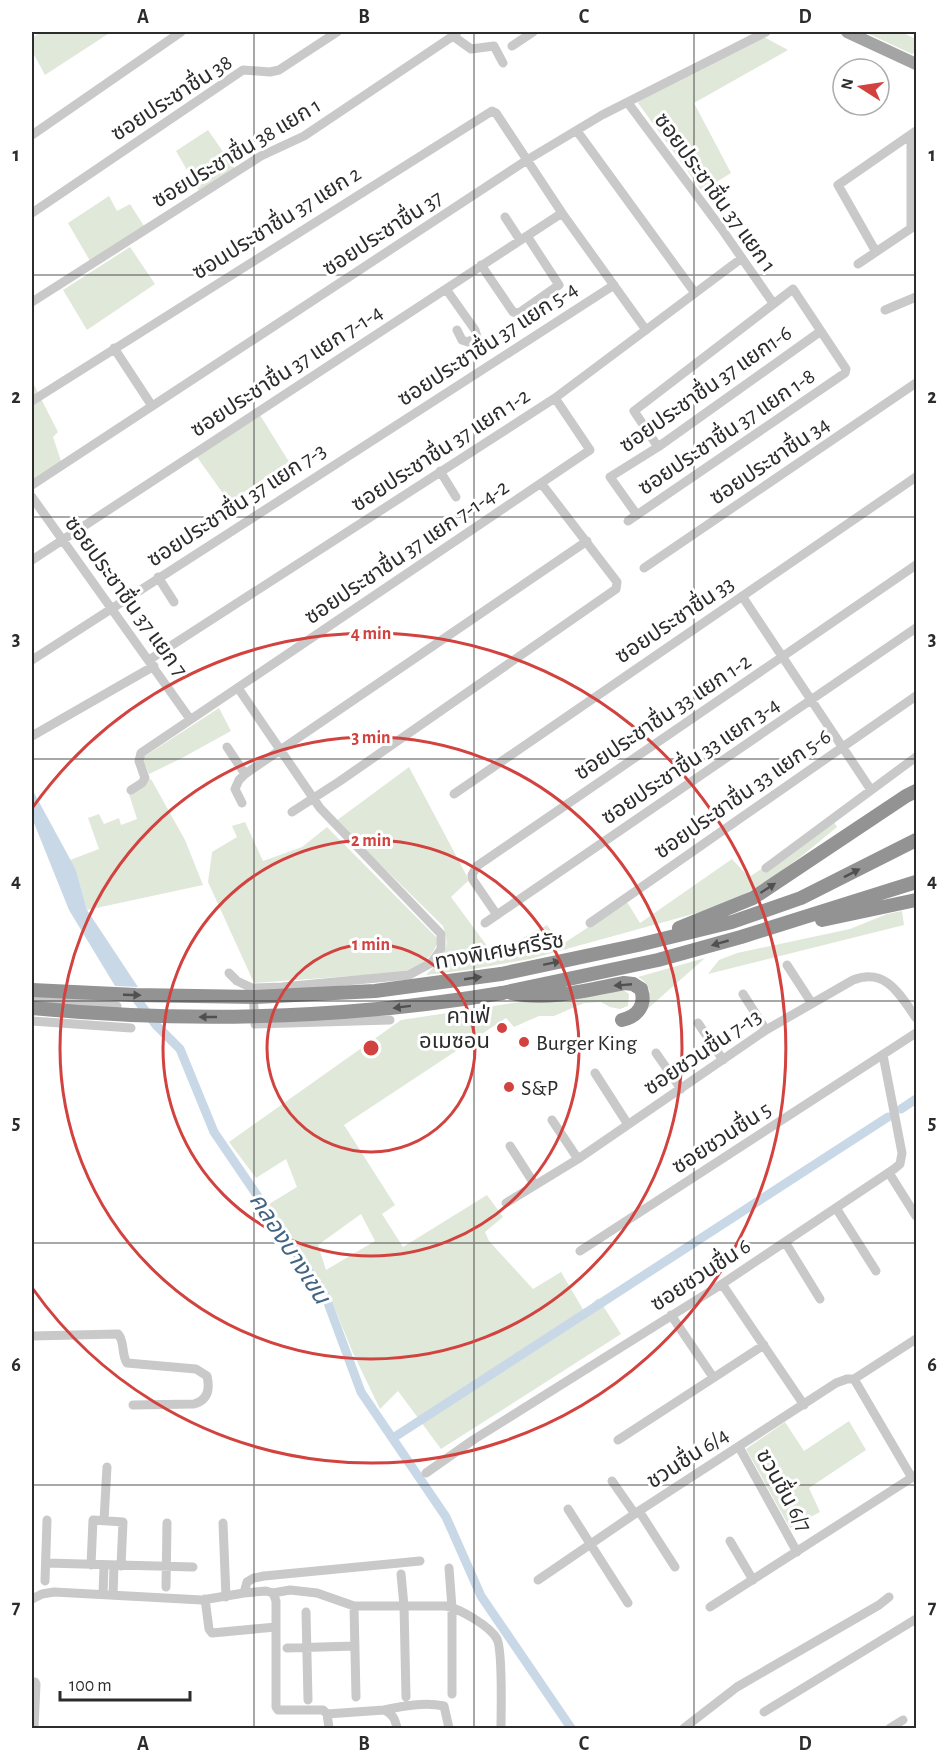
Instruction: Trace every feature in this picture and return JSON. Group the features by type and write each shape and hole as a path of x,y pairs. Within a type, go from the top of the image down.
{"highway":[{"path":"638,945 753,898 916,791"},
{"name":"ทางพิเศษศรีรัช","path":"32,990 136,995 255,996 375,991 501,974 732,922 801,898 916,840"},
{"name":"ทางพิเศษศรีรัช","path":"32,1008 140,1016 278,1016 387,1009 504,992 658,960 741,937 916,882"},
{"path":"741,937 916,901"},
{"path":"504,992 528,997 552,996 624,983 633,984 641,988 644,1002 631,1017 622,1020"}],"main road":[{"path":"847,32 916,64"}],"street":[{"path":"32,135 181,32"},
{"name":"ซอยประชาชื่น 38","path":"32,213 243,70 270,72 279,70 337,32"},
{"path":"512,46 533,32"},
{"name":"ซอยประชาชื่น 37","path":"32,485 527,160 602,115 765,32"},
{"path":"455,34 471,50 494,46 503,63"},
{"name":"ซอยประชาชื่น 38 แยก 1","path":"32,302 261,156 304,136 455,34"},
{"name":"ซอยประชาชื่น 37 แยก 1","path":"628,103 773,303 793,290 846,371"},
{"name":"ซอนประชาชื่น 37 แยก 2","path":"32,401 487,113 492,111 496,113 527,160"},
{"path":"577,130 695,293"},
{"path":"876,252 838,185 914,133"},
{"path":"858,264 914,226 914,133"},
{"path":"527,160 646,330"},
{"name":"ซอยประชาชื่น 37 แยก 7-1-4","path":"32,560 562,213"},
{"path":"482,265 513,312 519,313 559,285 505,217"},
{"name":"ซอยประชาชื่น 37 แยก 1-2","path":"32,736 152,663 440,471 555,398 742,258"},
{"name":"ซอยประชาชื่น 37 แยก 5-4","path":"381,434 614,285"},
{"path":"446,289 475,330 477,337 468,342 462,340 457,330"},
{"path":"885,310 916,297"},
{"path":"658,447 634,411 773,303"},
{"name":"ซอยประชาชื่น 37 แยก1-6","path":"637,515 610,477 658,447 821,331"},
{"path":"114,348 152,406"},
{"name":"ซอยประชาชื่น 37 แยก 1-8","path":"628,521 846,371"},
{"name":"ซอยประชาชื่น 34","path":"644,568 916,383"},
{"name":"ซอยประชาชื่น 37 แยก 7-1-4-2","path":"131,790 142,783 145,778 139,761 141,753 590,450 555,398"},
{"name":"ซอยประชาชื่น 37 แยก 7-3","path":"32,660 381,434"},
{"path":"440,471 456,496"},
{"name":"ซอยประชาชื่น 33","path":"454,794 916,477"},
{"path":"292,812 614,592 618,587 617,582 587,541 541,483"},
{"name":"ซอยประชาชื่น 37 แยก 7","path":"32,497 190,719"},
{"path":"242,803 235,789 244,774 587,541"},
{"name":"ซอยประชาชื่น 33 แยก 1-2","path":"497,915 473,880 472,875 477,866 916,566"},
{"path":"158,578 174,602"},
{"path":"742,596 871,790"},
{"name":"ซอยประชาชื่น 33 แยก 3-4","path":"485,923 916,628"},
{"path":"229,973 237,981 252,988 409,975 431,963 441,949 441,934 338,829 313,798 238,688"},
{"name":"ซอยประชาชื่น 33 แยก 5-6","path":"590,924 916,696"},
{"path":"227,747 244,774"},
{"path":"766,868 916,757"},
{"path":"787,965 811,1002"},
{"name":"ซอยชวนชื่น 7-13","path":"506,1203 578,1159 627,1123 766,1030 811,1002 853,980 869,976 892,984 916,1018"},
{"path":"252,988 255,1024 390,1020"},
{"path":"743,994 766,1030"},
{"path":"32,997 117,1006"},
{"path":"32,1020 131,1028"},
{"path":"698,1023 723,1060"},
{"name":"ซอยชวนชื่น 5","path":"580,1251 916,1033"},
{"path":"656,1053 681,1089"},
{"name":"ซอยชวนชื่น 6","path":"426,1473 473,1440 722,1284 900,1164 903,1153 883,1055"},
{"path":"595,1073 627,1123"},
{"path":"552,1119 578,1159"},
{"path":"510,1146 535,1185"},
{"path":"889,1173 916,1216"},
{"path":"836,1208 876,1271"},
{"path":"785,1242 820,1299"},
{"path":"722,1284 804,1405"},
{"path":"671,1315 713,1377"},
{"path":"32,1336 118,1334 121,1338 124,1360 127,1363 196,1368 207,1376 208,1392 200,1402 133,1405"},
{"name":"ชวนชื่น 6/4","path":"538,1580 841,1380 854,1379 916,1338"},
{"path":"618,1440 764,1345"},
{"path":"710,1607 914,1477 854,1379"},
{"name":"ชวนชื่น 6/7","path":"739,1447 797,1552"},
{"path":"104,1520 107,1467"},
{"path":"612,1481 675,1567"},
{"path":"568,1509 628,1603"},
{"path":"45,1581 48,1520"},
{"path":"91,1565 93,1520 123,1522 113,1595"},
{"path":"165,1587 167,1523"},
{"path":"223,1523 226,1597"},
{"path":"730,1541 753,1580"},
{"path":"244,1593 248,1582 264,1576 420,1561"},
{"path":"46,1563 193,1567"},
{"path":"103,1594 104,1566"},
{"path":"449,1568 453,1695"},
{"path":"401,1574 406,1697"},
{"path":"32,1599 54,1592 205,1599 244,1593 266,1591 273,1593 290,1590 317,1593 354,1606 452,1608 473,1618 496,1638 499,1652 501,1728"},
{"path":"273,1593 276,1600 276,1707 278,1710 323,1710 327,1714 329,1728"},
{"path":"688,1728 737,1687 889,1597"},
{"path":"205,1599 209,1629 212,1633 276,1627"},
{"path":"354,1606 356,1697"},
{"path":"306,1611 308,1700"},
{"path":"764,1712 916,1619"},
{"path":"287,1648 355,1647"},
{"path":"32,1682 36,1684 34,1728"},
{"path":"327,1714 436,1704 444,1706 449,1728"},
{"path":"384,1710 390,1713 397,1728"},
{"path":"890,1728 903,1720"}],"shaded area":[{"path":"41,32 111,32 45,75 32,51 32,38"},
{"path":"865,32 901,32 916,39 916,52 912,54"},
{"path":"764,37 788,50 694,103 731,173 702,191 638,103 639,100"},
{"path":"208,130 235,169 199,191 176,151"},
{"path":"109,196 117,211 130,204 144,226 90,261 68,223"},
{"path":"130,247 155,284 87,330 63,290"},
{"path":"32,381 58,432 53,437 61,461 32,481"},
{"path":"260,415 289,462 229,502 197,457"},
{"path":"219,708 231,731 149,774 142,758"},
{"path":"409,767 469,880 451,897 493,954 547,925 561,945 627,902 640,923 732,859 749,877 834,822 837,827 765,882 715,908 530,959 426,975 446,948 447,942 443,926 336,821"},
{"path":"151,779 185,840 203,885 87,910 76,870 70,860 99,849 88,818 99,814 104,824 119,818 121,825 137,819 129,794"},
{"path":"245,822 263,861 302,847 327,827 438,939 431,955 408,972 254,983 208,882 212,852 237,837 232,826"},
{"path":"902,911 904,925 708,974 719,960 737,953 850,929 887,914"},
{"path":"705,958 644,1012 650,991 644,981 638,977"},
{"path":"619,987 629,994 628,1006 620,1009 601,1002 584,1003 554,1016 539,1016 514,1027 506,1018 344,1125 395,1205 382,1214 403,1247 487,1195 503,1217 485,1232 489,1241 533,1289 561,1272 584,1311 598,1298 621,1334 441,1449 398,1391 380,1409 353,1353 328,1292 269,1204 297,1187 286,1159 256,1178 229,1142 401,1020","holes":["361,1214 375,1241 326,1270 318,1245"]},
{"path":"849,1421 866,1450 809,1488 820,1512 790,1528 746,1449 785,1422 804,1451"}],"water":[{"path":"32,789 76,870 87,910 138,987 115,986 69,910 32,818"}],"waterway":[{"name":"คลองบางเขน","path":"132,993 156,1025 180,1049 214,1132 325,1295 361,1392 446,1517 481,1596 571,1728"},
{"path":"901,1109 916,1099"},
{"path":"393,1438 888,1117"}],"place":[{"name":"คาเฟ่ อเมซอน","path":"502,1028"},
{"name":"Burger King","path":"524,1042"},
{"name":"S&P","path":"509,1087"}]}
